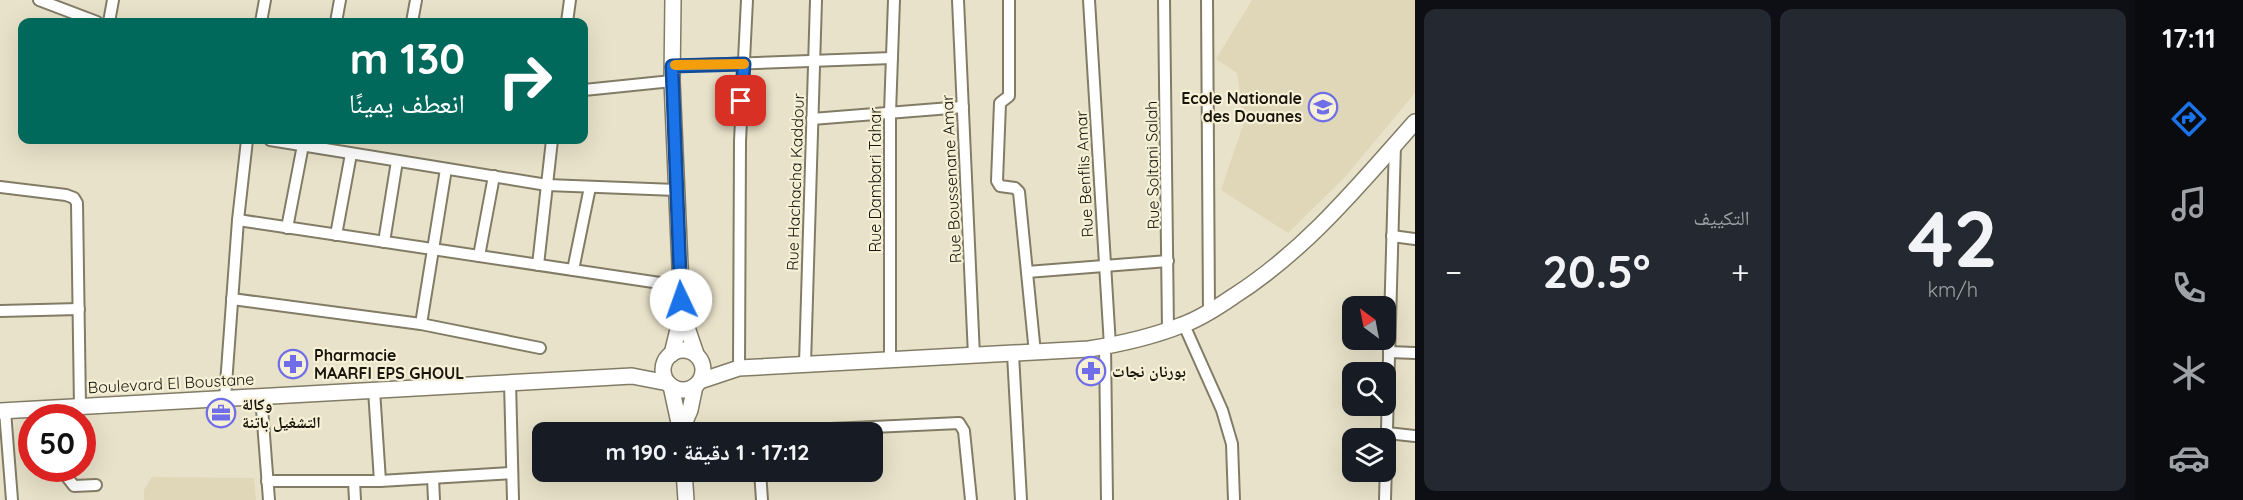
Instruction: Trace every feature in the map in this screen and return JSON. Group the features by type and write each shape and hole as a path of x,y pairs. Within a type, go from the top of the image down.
{"main road":[{"path":"673,0 672,73 682,313 703,373 685,422"},
{"path":"632,376 685,350 698,357 736,368 1035,353 1108,346 1184,325 1259,280 1298,249 1368,177 1415,122"},
{"path":"678,422 669,385 663,374 682,313"},
{"path":"632,376 682,390 736,368"},
{"name":"Boulevard El Boustane","path":"96,406 632,376"},
{"name":"Boulevard El Boustane","path":"2,411 18,411"},
{"path":"685,482 686,500"}],"street":[{"path":"39,0 86,18"},
{"path":"110,18 113,0"},
{"path":"262,18 265,0"},
{"path":"337,18 340,0"},
{"path":"413,18 416,0"},
{"path":"568,18 570,0"},
{"path":"736,368 740,131 747,0"},
{"name":"Rue Hachacha Kaddour","path":"805,364 816,0"},
{"name":"Rue Dambari Tahar","path":"890,360 890,113 894,0"},
{"name":"Rue Boussenane Amar","path":"958,0 974,356"},
{"path":"1009,0 1009,96 1000,104 997,181 999,186 1015,188 1019,192 1035,353"},
{"name":"Rue Benflis Amar","path":"1089,0 1108,346 1107,500"},
{"name":"Rue Soltani Salah","path":"1164,0 1168,330"},
{"path":"1207,0 1209,312"},
{"path":"588,89 672,73 744,64 892,58"},
{"path":"812,119 963,107"},
{"path":"225,398 238,220 247,144"},
{"path":"292,144 547,184 676,190"},
{"path":"538,265 552,144"},
{"path":"1387,428 1395,144"},
{"path":"287,228 303,146"},
{"path":"336,235 351,154"},
{"path":"384,242 397,161"},
{"path":"421,324 446,169"},
{"path":"479,256 494,176"},
{"path":"0,187 66,195 76,200 78,207 80,404"},
{"path":"573,270 590,187"},
{"path":"238,220 680,286"},
{"path":"1392,236 1415,238"},
{"path":"1027,272 1168,261"},
{"path":"232,299 421,324 540,348"},
{"path":"0,311 79,309"},
{"path":"1184,325 1222,410 1232,444 1234,500"},
{"path":"1389,352 1415,354"},
{"path":"1013,354 1021,500"},
{"path":"510,382 513,500"},
{"path":"374,390 380,481"},
{"path":"261,396 269,500"},
{"path":"2,411 12,500"},
{"path":"883,427 959,423 964,431 971,500"},
{"path":"1396,434 1415,436"},
{"path":"267,481 380,481 512,473"},
{"path":"433,478 434,500"},
{"path":"354,481 355,500"},
{"path":"71,482 74,486 96,485"},
{"path":"760,482 762,500"},
{"path":"1385,500 1386,482"}],"shaded area":[{"name":"Ecole Nationale des Douanes","path":"1252,0 1415,0 1415,93 1345,177 1288,233 1221,190 1244,122 1237,73 1216,59"},
{"path":"152,477 254,478 256,500 144,500 144,490"}],"slow traffic":[{"path":"675,65 744,64"}],"place":[{"name":"Ecole Nationale des Douanes","path":"1323,107"},
{"name":"Pharmacie MAARFI EPS GHOUL","path":"293,364"},
{"name":"بورنان نجات","path":"1091,371"},
{"name":"وكالة التشغيل باتنة","path":"221,413"}],"route":[{"path":"681,300 672,66 744,64 741,101"}]}
